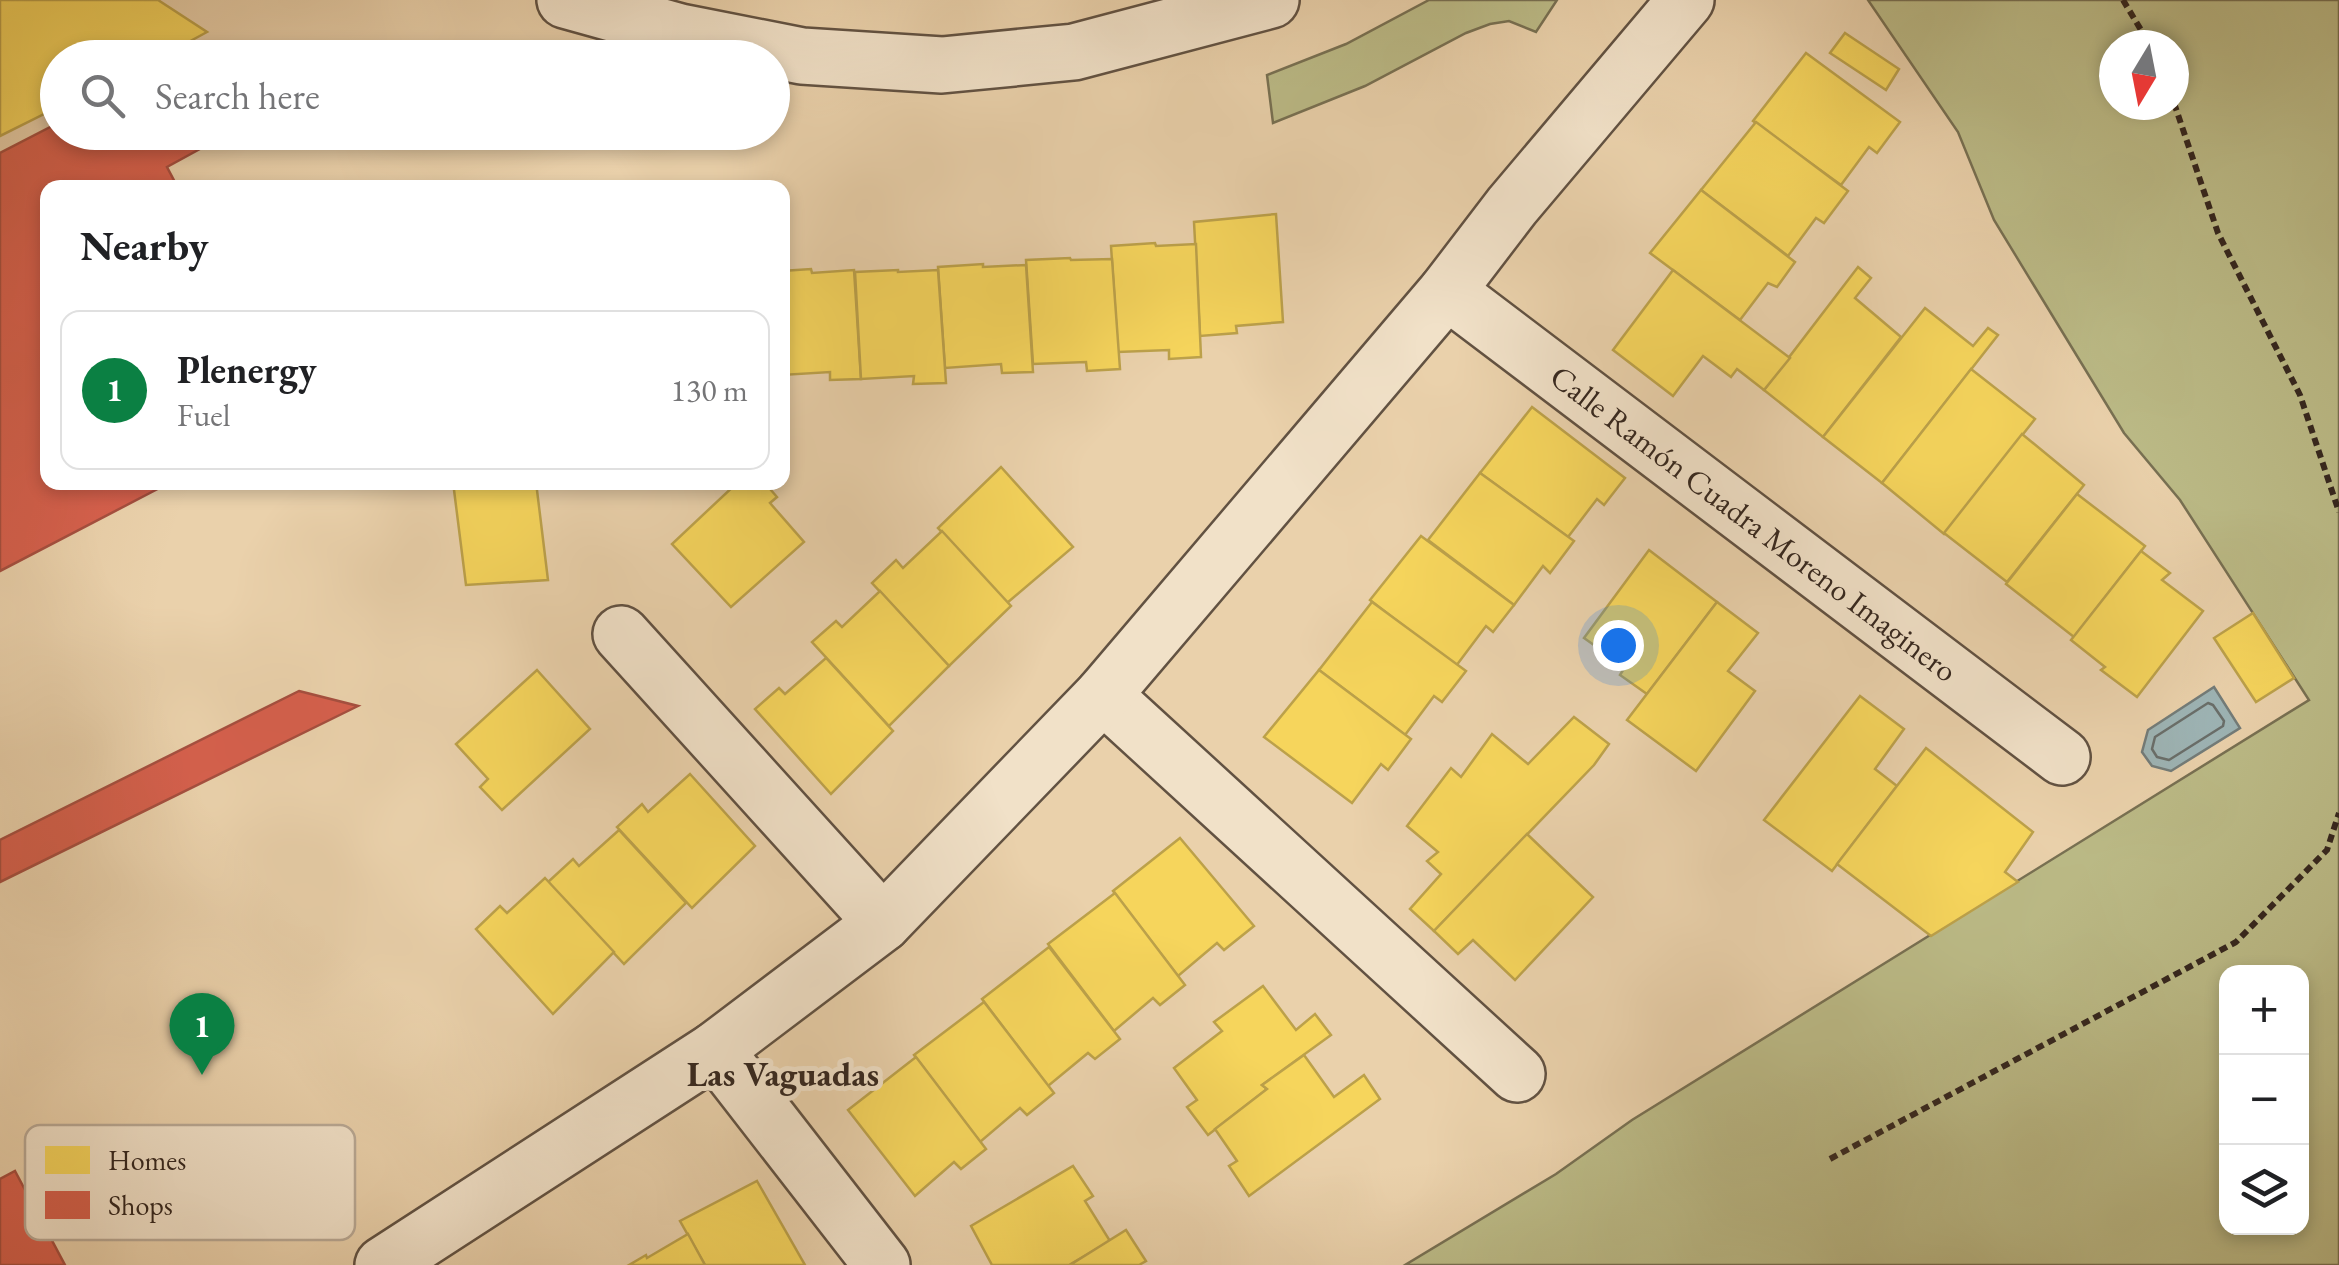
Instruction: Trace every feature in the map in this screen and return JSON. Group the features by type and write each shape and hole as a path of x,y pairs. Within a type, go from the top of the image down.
{"street":[{"path":"566,0 721,40"},
{"path":"790,54 942,65 1074,52 1270,0"},
{"path":"383,1265 715,1050 884,922 1103,695 1447,291 1512,206 1686,0"},
{"name":"Calle Ramón Cuadra Moreno Imaginero","path":"1447,291 2062,757"},
{"path":"621,634 884,922"},
{"path":"1103,695 1517,1074"},
{"path":"715,1050 882,1265"}],"path":[{"path":"2123,0 2141,30"},
{"path":"2180,120 2218,234 2300,395 2339,512"},
{"path":"1830,1159 2236,942 2327,850 2339,813"}],"shaded area":[{"path":"1429,0 1557,0 1536,32 1509,21 1490,24 1365,86 1273,123 1267,75 1346,44"},
{"path":"1868,0 2339,0 2339,1265 1405,1265 2309,700 2180,500 2124,433 1994,220 1958,132"}],"water":[{"path":"2214,687 2240,728 2171,771 2152,766 2142,752 2148,730"}],"building: Homes":[{"path":"0,0 158,0 207,32 192,40 40,40 40,116 0,136"},
{"path":"1845,33 1899,69 1886,90 1830,53"},
{"path":"1806,53 1900,122 1877,153 1869,147 1841,185 1753,121"},
{"path":"1756,122 1848,191 1824,223 1816,218 1788,256 1701,190"},
{"path":"1701,190 1795,262 1777,287 1768,283 1740,320 1650,253"},
{"path":"1276,214 1283,322 1236,326 1237,333 1200,336 1194,222"},
{"path":"1196,244 1201,357 1169,359 1169,350 1118,352 1111,246"},
{"path":"1112,259 1120,369 1087,371 1086,362 1033,364 1026,260"},
{"path":"1026,265 1033,372 1002,373 1001,364 945,368 938,267"},
{"path":"1858,267 1871,278 1855,298 1901,337 1823,437 1764,390"},
{"path":"790,270 854,270 861,379 830,380 830,372 790,374"},
{"path":"938,270 946,383 913,384 914,376 861,379 855,272"},
{"path":"1673,270 1790,358 1764,390 1737,369 1731,377 1703,356 1673,396 1613,350"},
{"path":"1925,308 1973,346 1988,328 1998,335 1882,483 1823,437"},
{"path":"1971,369 2035,419 1944,534 1882,483"},
{"path":"1532,407 1625,478 1604,505 1597,499 1568,537 1480,473"},
{"path":"2022,434 2084,485 2007,582 1944,533"},
{"path":"1001,467 1073,547 1007,603 938,528"},
{"path":"1480,473 1574,541 1550,573 1543,566 1514,605 1428,540"},
{"path":"454,490 537,490 548,580 466,585"},
{"path":"729,490 771,490 777,497 770,503 804,542 731,607 672,544"},
{"path":"2077,494 2145,546 2074,637 2006,584"},
{"path":"942,531 1011,606 949,666 872,583 896,560 903,568"},
{"path":"1421,536 1514,605 1493,632 1486,626 1456,666 1370,600"},
{"path":"1649,550 1717,602 1647,694 1620,675 1625,667 1584,638"},
{"path":"2141,551 2170,573 2162,580 2203,611 2137,697 2101,670 2105,667 2071,640"},
{"path":"880,591 949,666 889,726 812,642 836,621 842,627"},
{"path":"1372,602 1466,671 1442,702 1434,696 1405,735 1319,670"},
{"path":"1717,602 1758,633 1728,671 1755,691 1696,771 1627,720"},
{"path":"2253,613 2294,678 2256,702 2214,638"},
{"path":"826,658 893,731 831,794 755,709 779,688 785,694"},
{"path":"537,670 590,729 502,810 480,787 488,779 456,744"},
{"path":"1319,670 1411,739 1388,770 1381,764 1352,803 1264,737"},
{"path":"1860,696 1904,729 1875,769 1897,786 1832,871 1764,820"},
{"path":"1574,717 1609,744 1594,765 1434,931 1410,909 1441,874 1427,861 1438,852 1407,826 1451,768 1461,777 1492,734 1528,764"},
{"path":"1926,748 2033,832 2005,872 2018,882 1931,936 1837,864"},
{"path":"690,774 755,846 692,908 617,827 642,804 648,812"},
{"path":"619,830 686,903 624,964 548,882 573,859 579,866"},
{"path":"1527,834 1593,897 1515,980 1473,940 1458,954 1434,931"},
{"path":"1180,838 1254,926 1224,950 1217,943 1178,976 1113,891"},
{"path":"545,878 614,952 553,1014 476,929 500,906 507,913"},
{"path":"1115,893 1185,985 1160,1005 1153,998 1114,1031 1048,944"},
{"path":"1049,947 1120,1039 1095,1059 1088,1053 1048,1086 982,999"},
{"path":"1263,986 1296,1030 1315,1014 1331,1035 1262,1085 1267,1089 1208,1135 1187,1107 1197,1100 1174,1068 1222,1031 1214,1022"},
{"path":"984,1002 1054,1093 1027,1115 1020,1108 980,1142 914,1055"},
{"path":"1304,1055 1334,1097 1364,1075 1380,1099 1249,1196 1229,1166 1237,1161 1215,1129 1267,1089 1262,1085"},
{"path":"916,1057 986,1149 961,1169 954,1162 915,1196 848,1110"},
{"path":"1073,1166 1093,1196 1085,1201 1110,1241 1069,1265 992,1265 971,1226"},
{"path":"757,1181 805,1265 705,1265 680,1221"},
{"path":"1126,1230 1146,1261 1139,1265 1070,1265"},
{"path":"688,1234 705,1265 629,1265 646,1255 647,1258"}],"building: Shops":[{"path":"40,132 40,150 198,150 167,167 174,180 40,180 40,490 156,490 0,571 0,153"},
{"path":"299,691 358,706 0,882 0,840"},
{"path":"15,1171 25,1190 25,1240 52,1240 65,1265 0,1265 0,1179"}],"place":[{"name":"Plenergy","path":"202,1075"}],"district":[{"name":"Las Vaguadas","path":"783,1073"}]}
